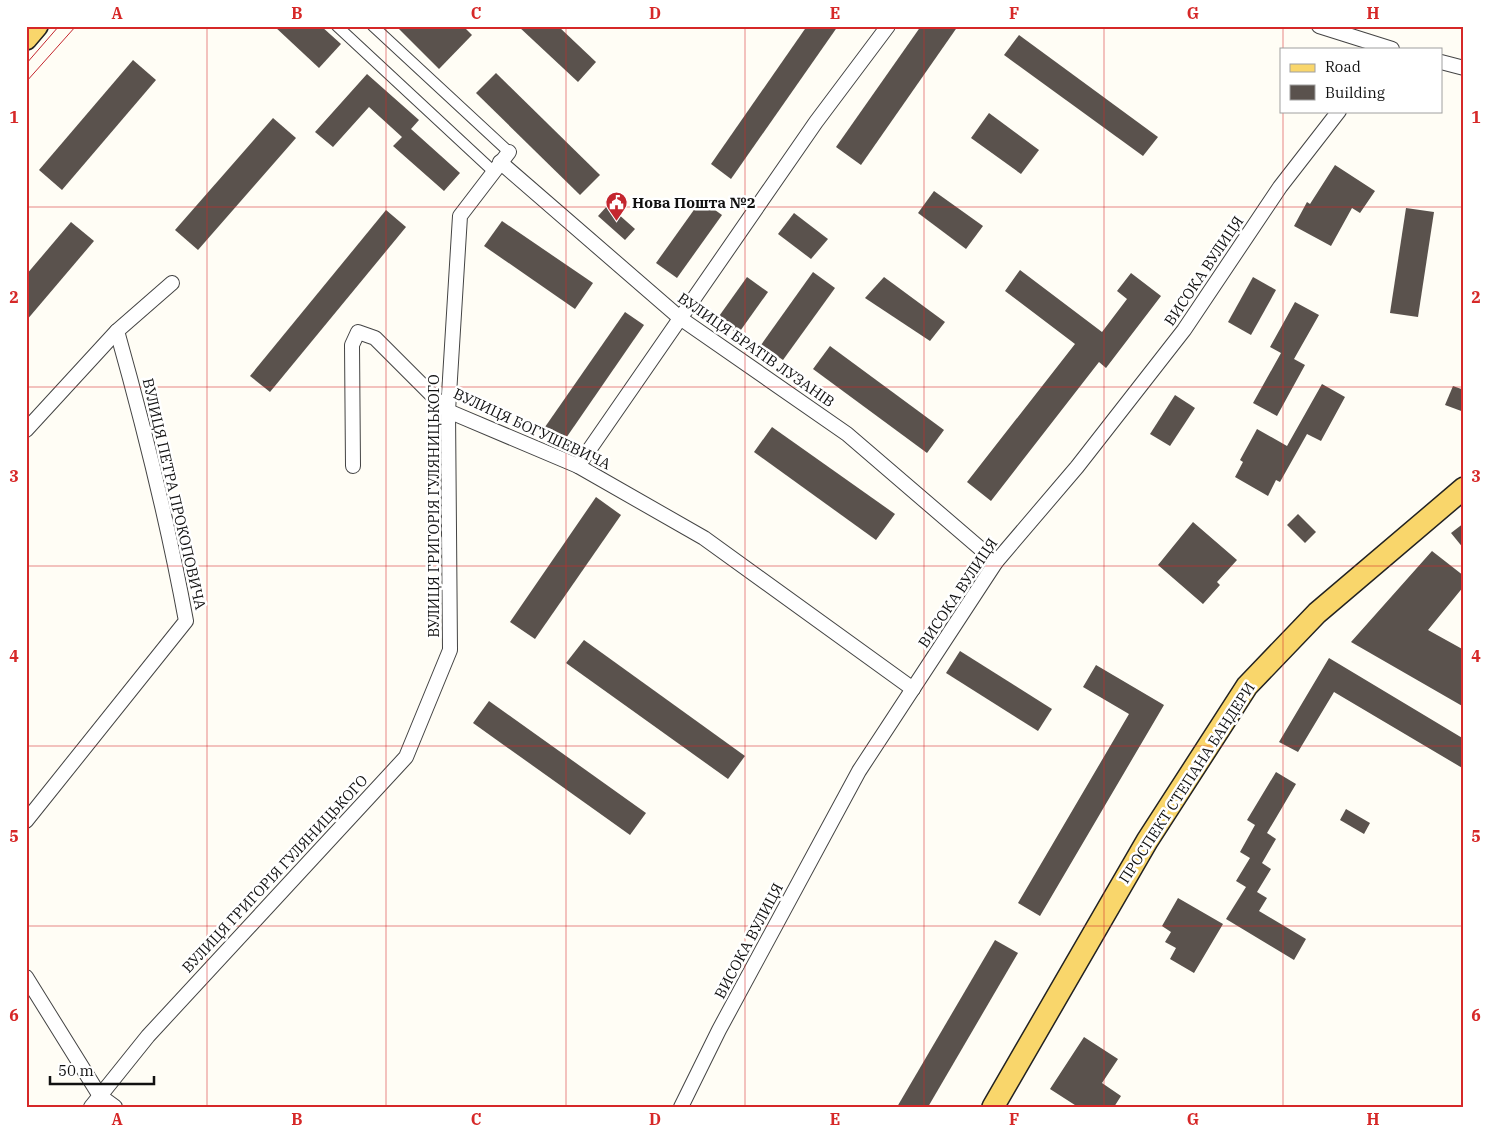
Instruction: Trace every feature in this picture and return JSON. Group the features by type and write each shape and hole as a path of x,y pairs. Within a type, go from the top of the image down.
{"main road":[{"path":"26,39 37,26"},
{"name":"ПРОСПЕКТ СТЕПАНА БАНДЕРИ","path":"993,1107 1147,841 1247,686 1317,613 1464,488"}],"street":[{"name":"ВУЛИЦЯ БРАТІВ ЛУЗАНІВ","path":"337,26 501,162 680,318 846,434 996,562"},
{"name":"ВУЛИЦЯ БРАТІВ ЛУЗАНІВ","path":"372,26 501,162"},
{"path":"578,466 816,122 888,26"},
{"path":"1319,26 1389,48"},
{"path":"1442,62 1464,68"},
{"name":"ВИСОКА ВУЛИЦЯ","path":"681,1107 720,1030 859,771 996,562 1077,467 1184,330 1280,187 1338,112"},
{"name":"ВУЛИЦЯ ГРИГОРІЯ ГУЛЯНИЦЬКОГО","path":"90,1107 148,1036 406,757 450,650 448,411 460,216 501,162"},
{"path":"26,430 117,331 172,283"},
{"name":"ВУЛИЦЯ ПЕТРА ПРОКОПОВИЧА","path":"26,821 186,621 172,544 149,448 117,331"},
{"name":"ВУЛИЦЯ БОГУШЕВИЧА","path":"354,466 352,345 358,332 375,338 448,411 578,466 704,538 913,690"},
{"path":"26,977 100,1096 115,1107"}],"building":[{"path":"274,26 321,26 341,44 319,68"},
{"path":"396,26 463,26 472,35 439,69"},
{"path":"518,26 558,26 596,62 578,82"},
{"path":"807,26 838,26 731,179 711,164"},
{"path":"921,26 958,26 861,165 836,147"},
{"path":"1019,35 1158,137 1143,156 1004,55"},
{"path":"133,60 156,80 62,190 39,170"},
{"path":"496,73 600,175 580,195 476,93"},
{"path":"367,74 419,120 411,129 460,173 444,191 393,146 402,137 369,107 333,147 315,132"},
{"path":"989,113 1039,150 1021,174 971,138"},
{"path":"273,118 296,138 198,250 175,230"},
{"path":"1335,165 1375,191 1360,213 1352,208 1331,246 1294,226 1307,202 1310,204"},
{"path":"934,191 983,226 966,249 918,213"},
{"path":"701,200 722,215 677,278 656,263"},
{"name":"Нова Пошта №2","path":"608,205 635,229 625,240 598,216"},
{"path":"1406,208 1434,212 1418,317 1390,313"},
{"path":"386,210 406,227 270,392 250,376"},
{"path":"794,213 828,239 811,259 778,234"},
{"path":"502,221 593,283 575,309 484,246"},
{"path":"71,222 94,241 26,321 26,275"},
{"path":"1020,270 1102,332 1127,299 1117,291 1131,273 1161,296 1106,368 1099,362 991,501 967,482 1075,344 1005,291"},
{"path":"813,272 835,288 783,360 761,345"},
{"path":"747,277 768,292 738,334 717,319"},
{"path":"884,277 945,322 930,341 865,298"},
{"path":"1253,277 1276,290 1251,335 1228,322"},
{"path":"1295,302 1319,315 1294,359 1305,365 1277,416 1253,403 1281,353 1270,347"},
{"path":"625,312 644,325 564,441 545,427"},
{"path":"830,346 944,430 927,453 813,369"},
{"path":"1322,384 1345,397 1321,441 1307,434 1280,482 1276,480 1268,496 1235,477 1243,462 1240,460 1257,429 1287,446"},
{"path":"1453,386 1464,390 1464,412 1445,405"},
{"path":"1175,395 1195,408 1170,446 1150,434"},
{"path":"772,427 895,514 876,540 754,452"},
{"path":"596,497 621,515 535,639 510,622"},
{"path":"1298,514 1316,532 1305,543 1287,525"},
{"path":"1193,522 1237,560 1217,582 1220,585 1203,604 1158,565"},
{"path":"1464,523 1464,549 1451,533"},
{"path":"1432,551 1464,576 1464,586 1428,630 1464,650 1464,707 1351,642"},
{"path":"584,640 745,756 728,779 566,663"},
{"path":"960,651 1052,709 1038,731 946,673"},
{"path":"1329,658 1464,739 1464,769 1334,692 1298,752 1279,742"},
{"path":"1096,665 1164,705 1040,916 1018,903 1129,714 1083,687"},
{"path":"489,701 646,813 630,835 473,723"},
{"path":"1276,772 1296,784 1267,833 1276,839 1262,863 1271,869 1257,892 1267,898 1259,911 1306,939 1294,960 1226,919 1246,887 1236,881 1250,858 1240,852 1255,825 1247,820"},
{"path":"1346,809 1370,823 1364,834 1340,820"},
{"path":"1178,898 1223,924 1194,973 1170,959 1176,948 1165,942 1171,932 1162,926"},
{"path":"995,940 1018,953 928,1107 897,1107"},
{"path":"1084,1037 1118,1059 1102,1083 1121,1096 1114,1107 1078,1107 1050,1089"}],"tram line":[{"path":"26,64 59,26"},
{"path":"26,82 76,26"}],"place":[{"name":"Нова Пошта №2","path":"616,222"}]}
